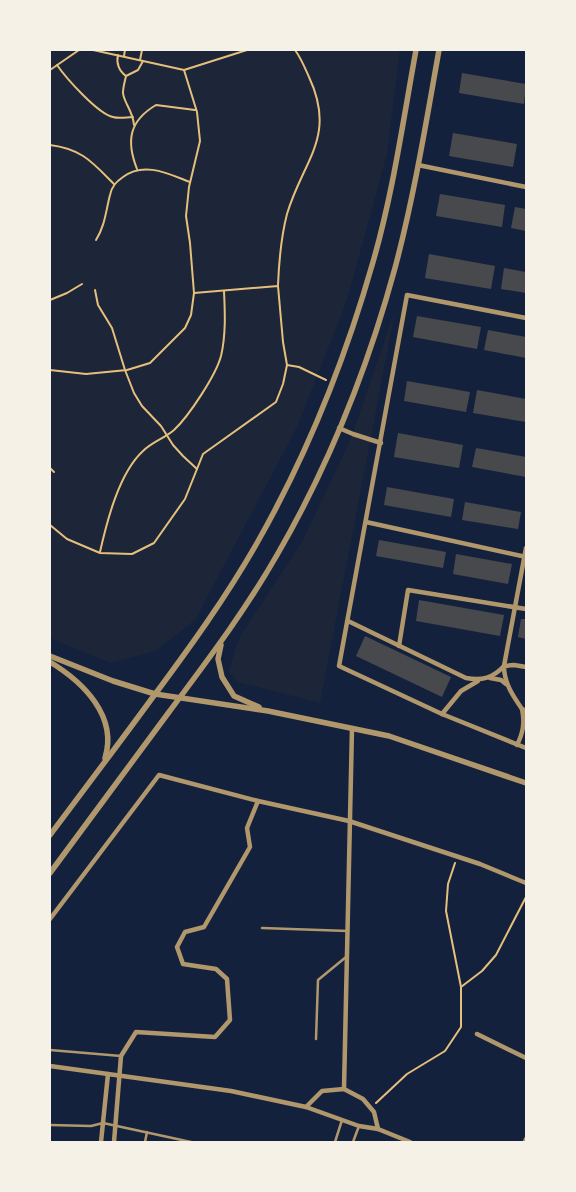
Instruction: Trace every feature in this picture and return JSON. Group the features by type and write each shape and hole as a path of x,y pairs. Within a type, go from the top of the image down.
{"street":[{"path":"50,836 208,621 256,544 292,476 333,383 373,261 394,171 416,50"},
{"path":"50,873 224,638 277,554 304,504 339,428 378,325 395,268 418,165 439,50"},
{"path":"418,165 526,187"},
{"path":"526,318 408,295 339,666 442,714 526,748"},
{"path":"339,428 381,443"},
{"path":"366,522 525,557"},
{"path":"517,745 524,725 524,710 504,678 504,666 526,548"},
{"path":"399,646 408,590 526,608"},
{"path":"348,621 466,678 489,678 501,680 507,684"},
{"path":"224,638 218,659 222,677 234,696 268,711"},
{"path":"50,656 113,681 155,694 268,711 352,728 414,744 526,783"},
{"path":"50,662 69,674 88,692 106,721 108,744 104,762"},
{"path":"489,678 497,674 504,666 526,667"},
{"path":"442,714 461,691 482,679"},
{"path":"344,1090 352,728"},
{"path":"50,919 158,775 349,822 457,857 526,883"},
{"path":"114,1142 121,1056 136,1032 215,1037 230,1020 227,979 216,969 183,964 177,947 185,932 204,927 250,847 247,828 258,801"},
{"path":"477,1034 526,1058"},
{"path":"50,1066 232,1091 306,1107 359,1126 378,1129 410,1142"},
{"path":"100,1142 108,1074"},
{"path":"306,1107 322,1091 344,1090 363,1099 374,1112 378,1129"}],"lane":[{"path":"262,928 348,931"},
{"path":"316,1039 318,980 347,956"},
{"path":"50,1050 121,1056"},
{"path":"335,1142 342,1120"},
{"path":"50,1125 91,1126 103,1122 191,1142"},
{"path":"353,1142 359,1126"},
{"path":"145,1142 147,1132"}],"path":[{"path":"50,70 79,50"},
{"path":"93,50 184,70 247,50"},
{"path":"124,56 125,50"},
{"path":"126,76 138,70 142,60 142,50"},
{"path":"50,525 67,539 100,553 132,554 154,543 185,499 203,454 276,402 283,384 286,365 278,286 281,241 287,213 314,150 321,121 316,91 295,50"},
{"path":"118,55 120,71 126,76"},
{"path":"57,65 74,87 108,116 116,118 133,117"},
{"path":"50,370 86,374 125,370 150,363 185,328 191,315 194,293 186,216 190,182 200,141 197,110 184,70"},
{"path":"126,76 123,90 133,117 134,128 131,149 137,169"},
{"path":"134,128 138,118 156,105 197,110"},
{"path":"50,145 66,147 76,151 114,184"},
{"path":"96,240 101,233 114,184 128,173 137,169 154,170 190,182"},
{"path":"50,300 82,284"},
{"path":"194,293 278,286"},
{"path":"95,290 98,305 112,328 134,393 142,406 183,456 197,469"},
{"path":"100,553 105,528 120,486 130,468 142,451 174,430 199,398 220,358 224,342 226,313 224,291"},
{"path":"286,365 298,367 333,383"},
{"path":"50,468 54,472"},
{"path":"370,1108 407,1074 445,1051 461,1027 461,987 446,911 448,884 457,857"},
{"path":"461,987 482,972 496,955 526,897"}],"shaded area":[{"path":"50,50 400,50 387,154 347,300 297,427 195,620 155,651 110,663 50,638"},
{"path":"395,311 320,703 238,682 229,672 235,649 241,635 302,542 350,441"}],"building":[{"path":"462,73 526,84 524,104 459,93"},
{"path":"453,133 517,144 513,167 449,156"},
{"path":"440,194 505,205 502,227 436,216"},
{"path":"515,207 526,209 526,231 511,228"},
{"path":"429,254 495,266 491,289 425,278"},
{"path":"504,268 526,272 526,293 501,289"},
{"path":"417,316 481,327 477,349 413,337"},
{"path":"488,330 526,337 526,358 484,350"},
{"path":"407,381 470,392 466,412 404,401"},
{"path":"477,390 526,399 526,422 473,413"},
{"path":"398,433 463,445 459,468 394,457"},
{"path":"476,448 526,457 526,477 472,467"},
{"path":"387,487 454,499 451,517 384,505"},
{"path":"465,502 521,512 518,529 462,520"},
{"path":"379,540 446,552 443,568 376,556"},
{"path":"456,554 512,564 508,584 453,574"},
{"path":"419,600 504,615 500,636 416,621"},
{"path":"521,619 526,619 526,639 518,637"},
{"path":"365,636 451,677 442,697 356,656"}]}
